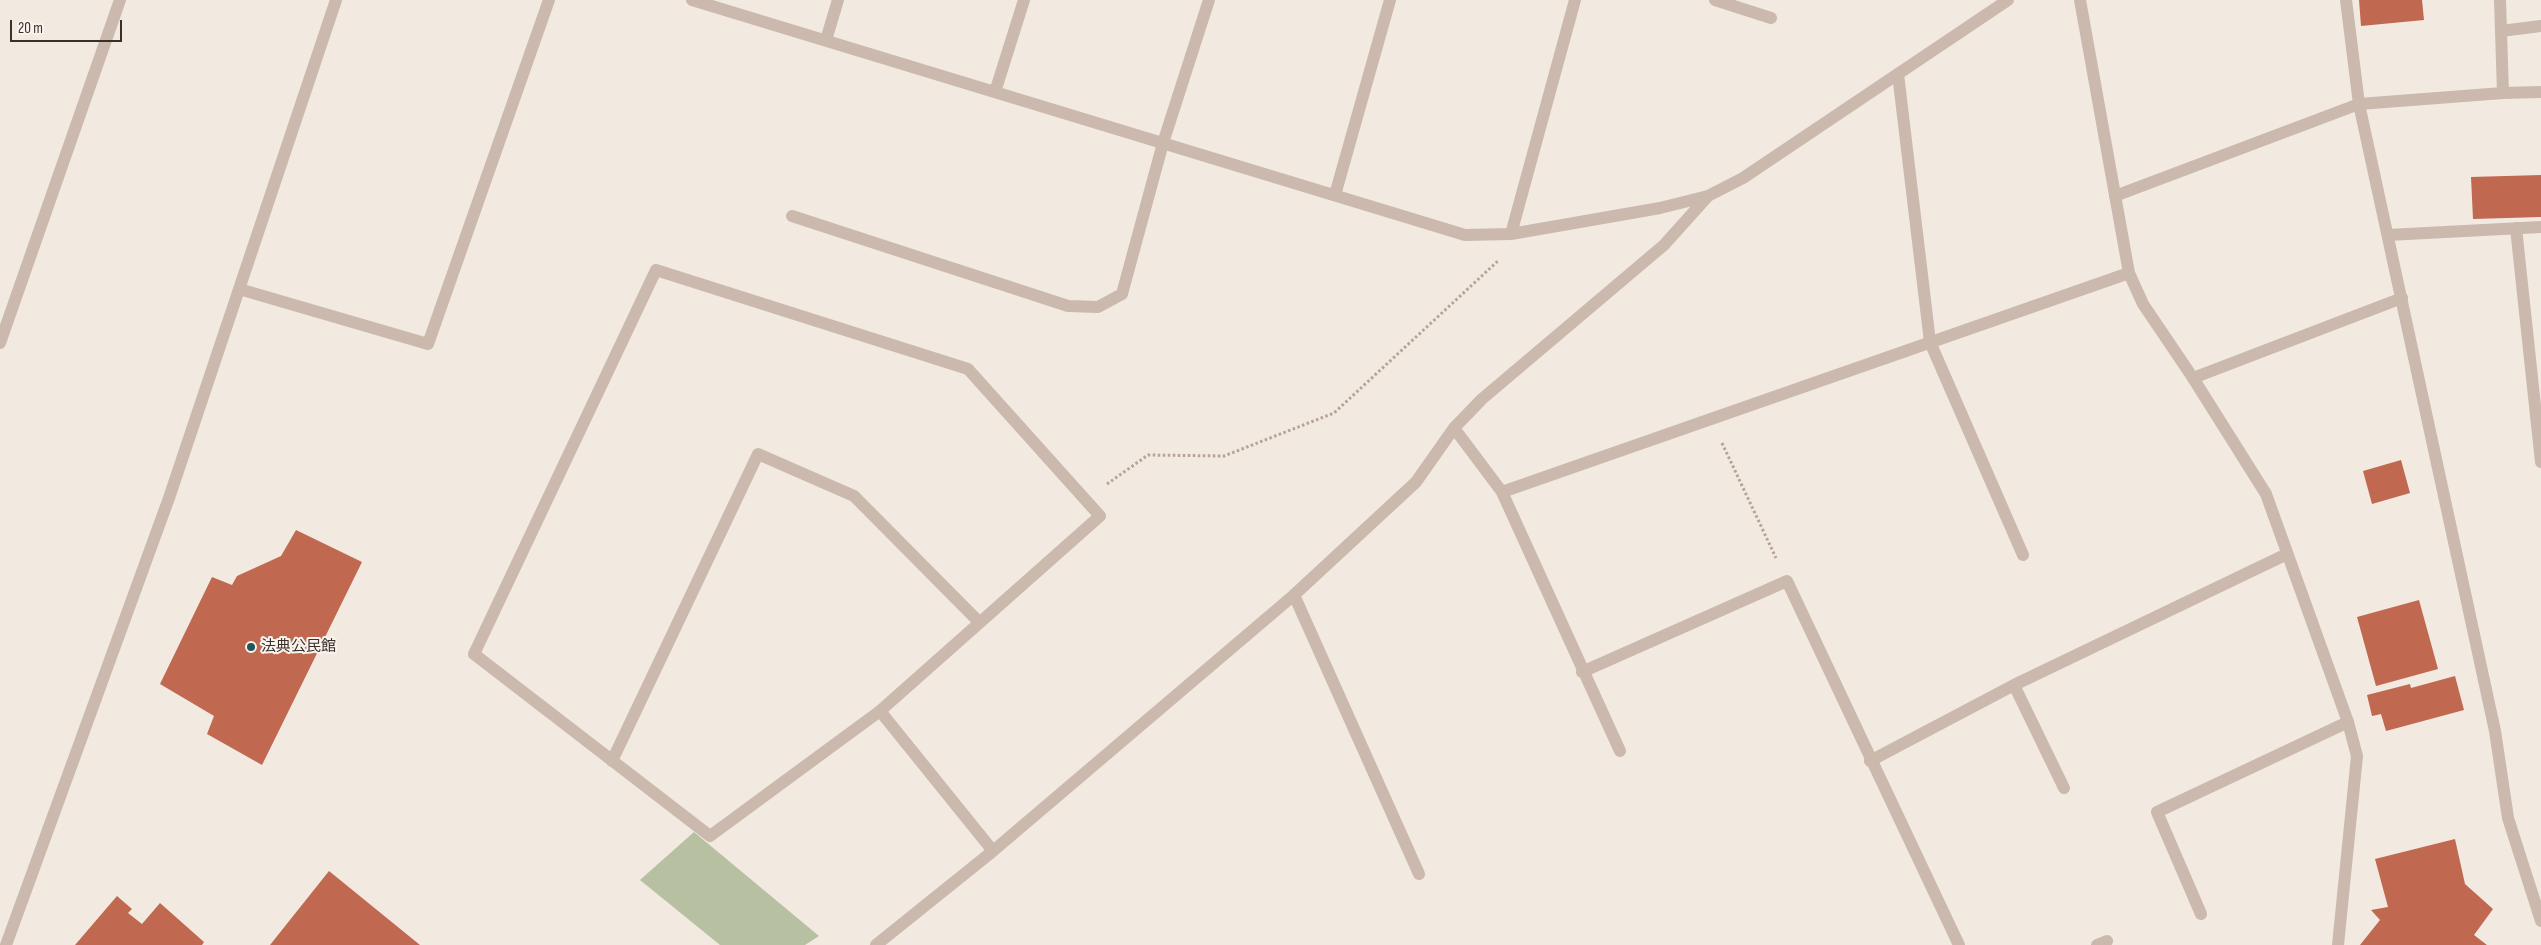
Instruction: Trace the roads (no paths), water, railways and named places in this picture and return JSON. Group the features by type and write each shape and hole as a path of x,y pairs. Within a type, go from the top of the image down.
{"street":[{"path":"0,343 120,0"},
{"path":"6,945 168,498 336,0"},
{"path":"239,289 428,344 550,0"},
{"path":"692,0 1466,235 1510,234 1530,231 1660,208 1708,196 1743,178 2008,0"},
{"path":"826,40 838,0"},
{"path":"995,92 1024,0"},
{"path":"792,216 1068,306 1098,307 1122,294 1163,143 1209,0"},
{"path":"1335,194 1390,0"},
{"path":"1510,234 1575,0"},
{"path":"1715,0 1771,18"},
{"path":"2080,0 2129,273 2143,304 2193,378 2266,494 2348,722 2357,756 2338,945"},
{"path":"2346,0 2359,104 2495,731 2508,818 2541,920"},
{"path":"2500,0 2503,94"},
{"path":"2501,30 2541,26"},
{"path":"1898,74 1930,342 2023,555"},
{"path":"2115,196 2359,104 2541,92"},
{"path":"876,945 993,851 1294,595 1416,482 1454,428 1482,399 1664,245 1708,196"},
{"path":"2388,235 2541,227"},
{"path":"2516,228 2541,462"},
{"path":"656,270 968,369 1100,516 978,621 880,711 710,836 474,654 656,270"},
{"path":"1502,492 2129,273"},
{"path":"2193,378 2402,298"},
{"path":"1454,428 1502,492 1582,672 1620,751"},
{"path":"612,761 758,454 854,496 978,621"},
{"path":"1870,761 2014,685 2287,554"},
{"path":"1582,672 1787,581 1958,945"},
{"path":"1294,595 1419,874"},
{"path":"2014,685 2064,788"},
{"path":"880,711 993,851"},
{"path":"2201,914 2157,812 2348,722"}],"place":[{"name":"法典公民館","path":"251,647"}]}
